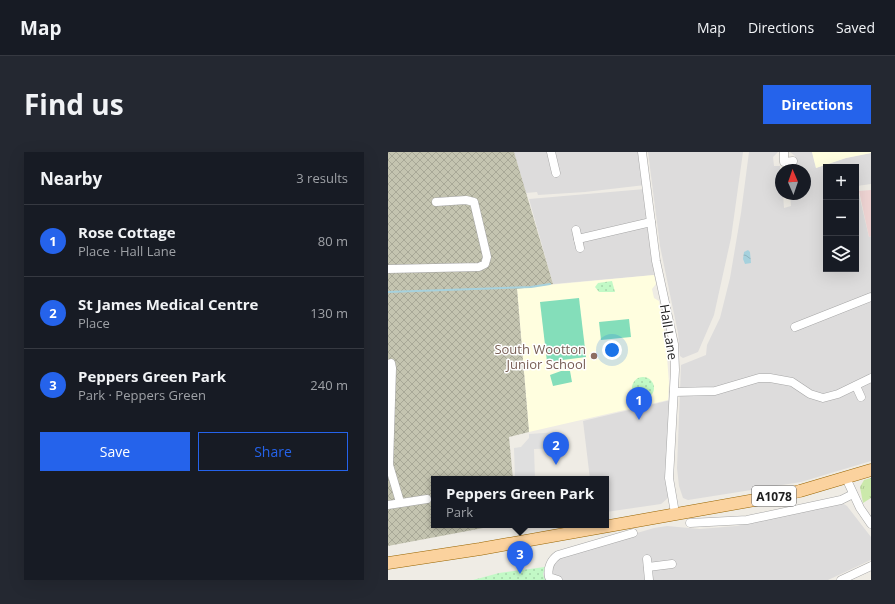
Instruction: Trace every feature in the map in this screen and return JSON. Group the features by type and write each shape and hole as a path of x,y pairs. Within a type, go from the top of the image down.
{"main road":[{"name":"A1078","path":"609,525 798,491 871,470"},
{"name":"A1078","path":"388,563 594,528"}],"street":[{"path":"551,152 556,173"},
{"name":"Hall Lane","path":"642,152 658,274 674,344 674,392 669,478 676,513"},
{"path":"784,152 781,162 793,161"},
{"path":"388,269 479,267 484,264 487,257 474,202 466,200 436,202"},
{"path":"576,230 579,243 651,222"},
{"path":"795,327 871,297"},
{"path":"392,363 389,464 400,502"},
{"path":"674,392 715,392 765,378 786,380 810,394 824,398 838,394 871,378"},
{"path":"856,386 861,397"},
{"path":"846,478 853,494 871,524"},
{"path":"694,522 747,518 802,504 841,500 853,494"},
{"path":"388,505 427,499"},
{"path":"558,580 550,577 548,570 551,562 558,554 632,533"},
{"path":"649,580 647,563 672,564"},
{"path":"841,580 871,566"}],"shaded area":[{"path":"388,152 514,152 553,284 517,289 529,432 509,437 513,476 431,476 431,528 483,528 388,546"},
{"path":"514,152 640,152 645,185 585,192 538,195 537,192 526,193"},
{"path":"648,152 743,152 731,238 714,315 698,352 683,358 680,356 678,333 660,246"},
{"path":"749,152 778,152 773,157 775,166 775,200 783,200 784,208 791,206 790,200 811,200 811,164 796,164 795,156 790,152 812,152 816,168 823,166 823,272 859,272 859,194 869,237 871,236 871,461 801,482 688,500 683,498 679,486 677,468 681,365 706,355 707,345 720,318 730,278"},
{"path":"812,152 871,152 828,164 823,164 823,166 816,168"},
{"path":"871,153 871,184 859,186 859,164 828,164 846,158"},
{"path":"645,189 654,275 553,284 529,199"},
{"path":"871,190 871,236 869,237 859,191"},
{"name":"South Wootton Junior School","path":"654,275 656,284 652,289 654,298 659,301 665,336 663,338 666,344 669,383 668,400 529,432 517,288"},
{"path":"671,400 668,498 661,504 609,512 609,476 590,476 583,421"},
{"path":"559,432 559,448 534,449 535,476 515,476 514,448 521,447 529,438 529,434"},
{"path":"842,503 847,506 871,537 871,560 828,580 545,580 544,578 543,571 551,568 561,557 569,553 654,528 667,526 700,529 736,526"}],"green space":[{"path":"612,281 615,292 599,292 595,287 598,283"},
{"path":"579,298 586,357 547,362 540,302"},
{"path":"629,319 631,337 601,340 599,322"},
{"path":"561,371 570,371 572,382 553,386 550,375"},
{"path":"643,377 651,380 654,388 651,396 643,399 635,396 632,388 635,380"},
{"path":"871,478 871,498 863,503 860,487 864,480"},
{"path":"545,567 543,574 545,580 473,580 499,573"}],"water":[{"path":"748,250 750,252 751,263 745,264 743,259 744,252"}],"waterway":[{"path":"388,292 531,287 550,284"}],"place":[{"name":"South Wootton Junior School","path":"594,356"},
{"name":"Rose Cottage","path":"639,420"},
{"name":"St James Medical Centre","path":"556,465"},
{"name":"Peppers Green Park","path":"520,574"}]}
